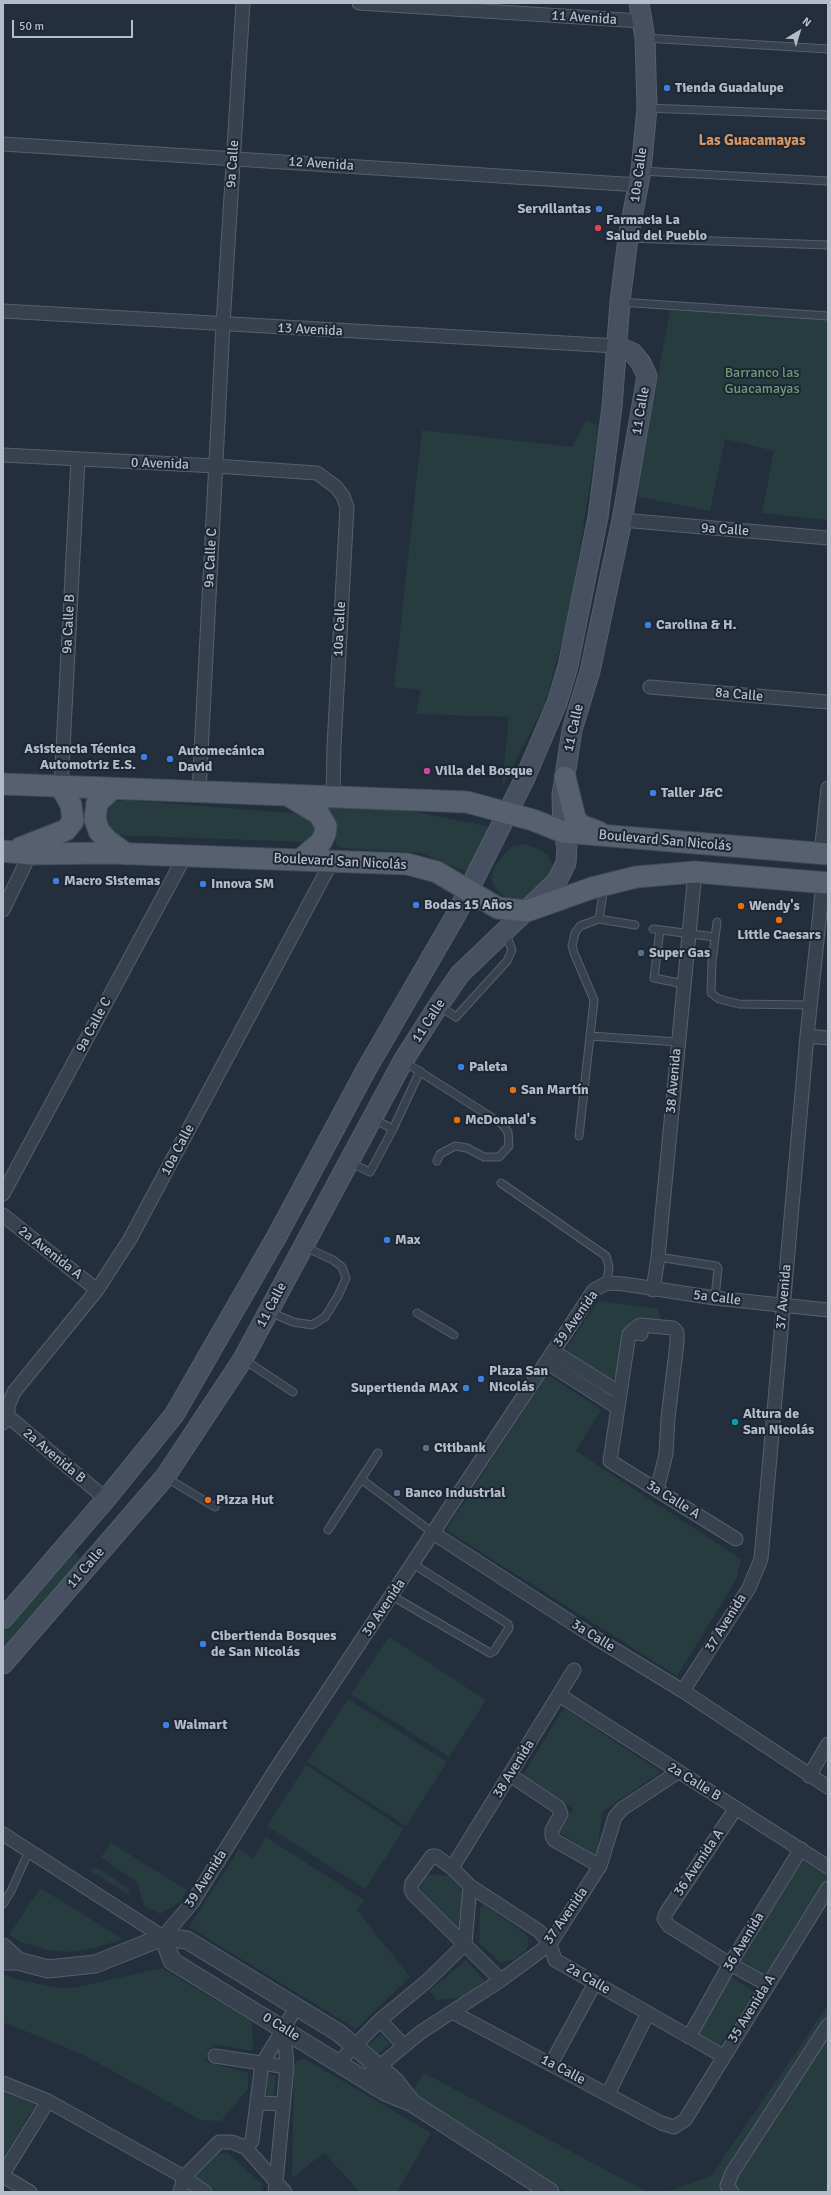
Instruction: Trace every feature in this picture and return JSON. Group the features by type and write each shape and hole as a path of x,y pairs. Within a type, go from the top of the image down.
{"main road":[{"name":"10a Calle","path":"617,346 620,302 628,238 640,178 647,108 641,21"},
{"name":"11 Calle","path":"3,1619 106,1499 174,1415 277,1236 366,1070 468,892 543,737 557,703 568,666 598,516 612,407 617,346 633,352 641,363 647,376 622,520 590,671 572,730 562,795 563,832 567,846 566,864 557,881 460,974 438,1006 403,1061 243,1359 165,1477 3,1664"},
{"path":"565,777 575,818 580,825 619,837"},
{"name":"Boulevard San Nicolás","path":"3,784 467,802 507,812 563,832 824,853"},
{"path":"14,852 66,830 73,821 74,812 61,787"},
{"path":"112,789 97,803 95,819 99,831 107,840 126,854"},
{"path":"286,795 319,814 326,826 325,834 321,842 300,860"},
{"name":"Boulevard San Nicolás","path":"14,852 126,854 413,865 437,872 468,892 498,908 526,912 604,885 636,877 695,872 825,883"}],"street":[{"name":"9a Calle","path":"223,325 243,3"},
{"name":"11 Avenida","path":"359,3 641,21"},
{"name":"12 Avenida","path":"3,144 233,159 640,178"},
{"name":"13 Avenida","path":"3,311 223,325 617,346"},
{"name":"9a Calle C","path":"199,792 223,325"},
{"name":"0 Avenida","path":"3,455 216,466 317,473"},
{"name":"9a Calle B","path":"61,787 78,460"},
{"name":"10a Calle","path":"317,473 336,487 343,496 347,507 334,746 333,796"},
{"name":"9a Calle","path":"622,520 828,538"},
{"name":"8a Calle","path":"650,687 828,702"},
{"path":"824,853 828,788"},
{"path":"3,910 14,852"},
{"name":"9a Calle C","path":"3,1194 185,856"},
{"name":"10a Calle","path":"5,1417 14,1392 97,1290 130,1239 332,861"},
{"name":"38 Avenida","path":"653,1290 658,1257 695,872"},
{"name":"37 Avenida","path":"683,1691 749,1588 761,1559 807,1036 825,883"},
{"path":"807,1036 828,1038"},
{"name":"2a Avenida A","path":"3,1216 97,1290"},
{"name":"5a Calle","path":"607,1283 715,1298 828,1310"},
{"name":"39 Avenida","path":"163,1938 192,1903 274,1772 594,1290 607,1283"},
{"path":"550,1356 618,1408 629,1334 636,1333 640,1325 673,1328 676,1332 677,1343 668,1418 666,1454 657,1490"},
{"path":"550,1356 620,1393"},
{"name":"3a Calle A","path":"618,1408 610,1461 736,1540"},
{"name":"2a Avenida B","path":"5,1417 106,1499"},
{"name":"3a Calle","path":"433,1533 594,1637 683,1691 809,1776 828,1787"},
{"name":"38 Avenida","path":"452,1868 574,1670"},
{"name":"2a Calle B","path":"560,1695 828,1867"},
{"path":"809,1776 828,1744"},
{"name":"37 Avenida","path":"364,2079 421,2032 501,1980 550,1944 600,1866 615,1817 622,1809 678,1772"},
{"path":"510,1775 558,1807 561,1814 552,1830 554,1840 600,1866"},
{"name":"36 Avenida A","path":"730,1964 669,1926 664,1919 666,1913 736,1808"},
{"name":"0 Calle","path":"3,1834 163,1938 172,1961 385,2092 412,2102 550,2192"},
{"name":"36 Avenida","path":"689,2037 730,1964 801,1849"},
{"name":"2a Calle","path":"465,1944 411,1889 412,1883 432,1856 436,1856 452,1868 470,1886 539,1931 550,1944 555,1960 723,2056"},
{"path":"338,2063 380,2020 426,1982 465,1944 470,1886"},
{"name":"35 Avenida A","path":"674,2127 685,2120 723,2056 828,1888"},
{"name":"0 Calle","path":"3,1947 10,1961 48,1969 95,1964 163,1938 188,1940 339,2032 395,2081 412,2102"},
{"path":"465,1944 501,1980"},
{"path":"730,1964 768,1984"},
{"path":"551,2064 595,1983"},
{"path":"246,2148 252,2141 262,2064 297,2006"},
{"name":"1a Calle","path":"452,2012 661,2123 674,2127"},
{"path":"608,2094 648,2013"},
{"path":"380,2020 404,2046"},
{"path":"732,2192 727,2186 732,2173 828,2025"},
{"path":"279,2189 283,2104 288,2067 284,2029"},
{"path":"215,2056 288,2067"},
{"path":"3,2082 48,2101 184,2177 205,2192"},
{"path":"30,2192 3,2175 48,2101"},
{"path":"258,2103 283,2104"},
{"path":"180,2192 184,2177 219,2142 232,2142 246,2148 279,2189"}],"lane":[{"path":"641,21 828,49"},
{"path":"647,108 828,115"},
{"path":"640,178 828,181"},
{"path":"628,238 828,245"},
{"path":"620,302 828,316"},
{"path":"599,919 604,885"},
{"path":"579,1136 594,1000 572,946 575,933 580,926 599,919 635,925"},
{"path":"717,922 711,994 719,999 739,1004 810,1005"},
{"path":"684,984 654,978 657,929 715,937"},
{"path":"438,1006 456,1017 510,958 512,950 505,931"},
{"path":"590,1036 678,1042"},
{"path":"403,1061 502,1124 510,1136 508,1146 499,1157 484,1157 467,1148 455,1146 440,1154 437,1161"},
{"path":"348,1162 370,1172 420,1071"},
{"path":"373,1118 392,1129"},
{"path":"501,1183 606,1256 609,1267 607,1283"},
{"path":"268,1311 293,1322 312,1325 325,1317 338,1296 346,1278 342,1267 333,1260 303,1246"},
{"path":"658,1257 716,1266 718,1268 715,1298"},
{"path":"417,1313 454,1335"},
{"path":"243,1359 293,1392"},
{"path":"328,1530 378,1453"},
{"path":"165,1477 215,1507"},
{"name":"3a Calle","path":"361,1479 433,1533"},
{"path":"392,1596 490,1653 494,1651 509,1628 508,1624 413,1564"},
{"path":"3,1904 12,1891 29,1851"}],"green space":[{"name":"Barranco las Guacamayas","path":"670,310 828,320 828,520 762,513 774,451 725,439 710,511 636,496"},
{"path":"586,420 599,426 570,611 545,704 502,787 509,717 416,714 421,690 394,687 422,430 572,447"},
{"path":"125,800 303,814 312,820 316,828 312,839 306,842 113,835 106,827 105,816 113,803"},
{"path":"327,806 405,810 486,826 490,831 467,872 421,853 341,848 336,844 335,819"},
{"path":"523,844 537,848 548,855 553,866 548,879 537,891 522,901 513,901 504,896 495,888 492,881 493,869 506,852 513,846"},
{"path":"598,1301 658,1309 661,1321 622,1341 616,1376 608,1381 564,1352"},
{"path":"547,1374 601,1410 576,1451 741,1559 736,1580 677,1676 446,1530"},
{"path":"74,1551 83,1563 3,1652 3,1632"},
{"path":"389,1637 486,1700 449,1757 351,1694"},
{"path":"348,1699 447,1762 406,1826 307,1762"},
{"path":"564,1708 661,1772 602,1812 597,1856 559,1832 573,1809 522,1776"},
{"path":"306,1765 404,1829 365,1889 267,1826"},
{"path":"266,1837 364,1900 357,1910 410,1977 356,2029 189,1927 239,1849 253,1858"},
{"path":"111,1843 187,1890 180,1902 160,1914 144,1905 137,1882 101,1857"},
{"path":"803,1860 828,1876 828,1883 765,1980 739,1964"},
{"path":"97,1868 128,1888 130,1895 89,1870"},
{"path":"424,1874 449,1876 462,1891 462,1926 454,1926 419,1890"},
{"path":"40,1888 123,1939 98,1947 73,1952 47,1950 21,1942 9,1935"},
{"path":"483,1904 526,1934 528,1946 516,1959 501,1963 479,1943 480,1909"},
{"path":"466,1960 484,1981 464,1997 437,2000 429,1991"},
{"path":"162,1968 252,2022 253,2051 214,2044 204,2061 248,2073 248,2089 221,2121 201,2120 82,2054 3,2022 3,1974 13,1978 57,1988 73,1988"},
{"path":"731,1977 755,1992 718,2048 695,2036"},
{"path":"828,2005 828,2192 666,2192 711,2176"},
{"path":"381,2034 390,2044 375,2057 366,2046"},
{"path":"305,2059 431,2133 397,2192 360,2192 324,2153 292,2178 294,2071 297,2061"},
{"path":"424,2073 647,2192 566,2192 410,2095"},
{"path":"268,2074 276,2075 274,2097 266,2097"},
{"path":"3,2090 35,2105 3,2160"},
{"path":"228,2153 262,2184 261,2192 213,2192 194,2179 194,2171 212,2154"}],"place":[{"name":"Tienda Guadalupe","path":"667,88"},
{"name":"Servillantas","path":"599,209"},
{"name":"Farmacia La Salud del Pueblo","path":"598,228"},
{"name":"Carolina & H.","path":"648,625"},
{"name":"Asistencia Técnica Automotriz E.S.","path":"144,757"},
{"name":"Automecánica David","path":"170,759"},
{"name":"Villa del Bosque","path":"427,771"},
{"name":"Taller J&C","path":"653,793"},
{"name":"Macro Sistemas","path":"56,881"},
{"name":"Innova SM","path":"203,884"},
{"name":"Bodas 15 Años","path":"416,905"},
{"name":"Wendy's","path":"741,906"},
{"name":"Little Caesars","path":"779,920"},
{"name":"Super Gas","path":"641,953"},
{"name":"Paleta","path":"461,1067"},
{"name":"San Martín","path":"513,1090"},
{"name":"McDonald's","path":"457,1120"},
{"name":"Max","path":"387,1240"},
{"name":"Plaza San Nicolás","path":"481,1379"},
{"name":"Supertienda MAX","path":"466,1388"},
{"name":"Altura de San Nicolás","path":"735,1422"},
{"name":"Citibank","path":"426,1448"},
{"name":"Banco Industrial","path":"397,1493"},
{"name":"Pizza Hut","path":"208,1500"},
{"name":"Cibertienda Bosques de San Nicolás","path":"203,1644"},
{"name":"Walmart","path":"166,1725"}],"district":[{"name":"Las Guacamayas","path":"752,141"}]}
